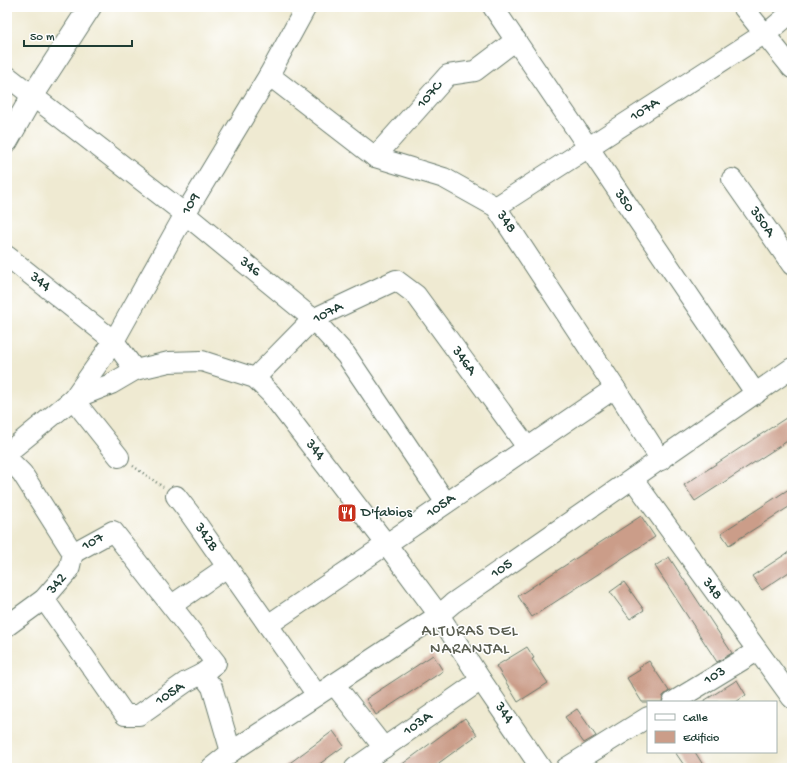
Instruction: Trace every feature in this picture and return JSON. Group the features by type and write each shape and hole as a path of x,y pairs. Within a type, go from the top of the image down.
{"main road":[{"path":"7,141 33,95 90,7"}],"street":[{"name":"109","path":"7,453 73,399 114,341 185,214 269,75 306,7"},
{"name":"350","path":"493,7 756,394"},
{"path":"743,7 792,68"},
{"name":"107A","path":"496,207 764,33 792,12"},
{"name":"107C","path":"376,157 448,75 475,71 516,40"},
{"name":"348","path":"269,75 376,157 444,178 496,207 615,388 660,460"},
{"name":"346","path":"7,76 185,214 313,319 346,355 446,503"},
{"name":"350A","path":"732,179 792,265"},
{"name":"344","path":"7,256 114,341 135,370 169,362 202,361 255,378 271,394 439,615 541,768"},
{"name":"107A","path":"255,378 313,319 396,280"},
{"name":"346A","path":"396,280 416,295 527,448"},
{"name":"105","path":"211,768 231,752 439,615 453,603 792,368"},
{"name":"109","path":"73,399 111,384 135,370"},
{"name":"105A","path":"268,625 615,388"},
{"path":"73,399 119,457"},
{"path":"7,458 22,473 73,553"},
{"name":"348","path":"633,479 792,698"},
{"name":"342B","path":"176,496 317,695"},
{"name":"107","path":"73,553 113,531 172,605"},
{"name":"342","path":"73,553 69,570 44,599 125,715 139,715"},
{"path":"172,605 227,567"},
{"path":"7,626 44,599"},
{"name":"105A","path":"139,715 186,682 202,674 216,663 172,605"},
{"name":"103","path":"675,701 757,651"},
{"path":"202,674 212,687 231,752"},
{"name":"103A","path":"355,768 481,680"},
{"path":"334,684 384,748"},
{"path":"566,768 647,719"}],"path":[{"path":"119,457 176,496"}],"building":[{"path":"792,414 792,438 695,501 684,485"},
{"path":"792,487 792,505 729,545 721,533"},
{"path":"641,516 655,537 532,617 518,596"},
{"path":"792,550 792,570 762,590 752,576"},
{"path":"669,557 732,653 717,662 655,566"},
{"path":"624,582 644,610 630,619 610,592"},
{"path":"527,647 534,658 532,659 548,683 518,702 496,666"},
{"path":"433,655 443,671 376,715 366,699"},
{"path":"649,661 669,691 663,696 662,701 642,702 627,678 640,670 639,667"},
{"path":"737,680 746,695 737,701 704,701"},
{"path":"577,709 596,736 584,743 565,717"},
{"path":"465,718 477,735 432,768 397,768"},
{"path":"333,731 344,746 314,768 283,768"},
{"path":"676,753 696,753 705,768 686,768"}],"place":[{"name":"D'fabios","path":"347,513"}],"district":[{"name":"ALTURAS DEL NARANJAL","path":"470,641"}]}
